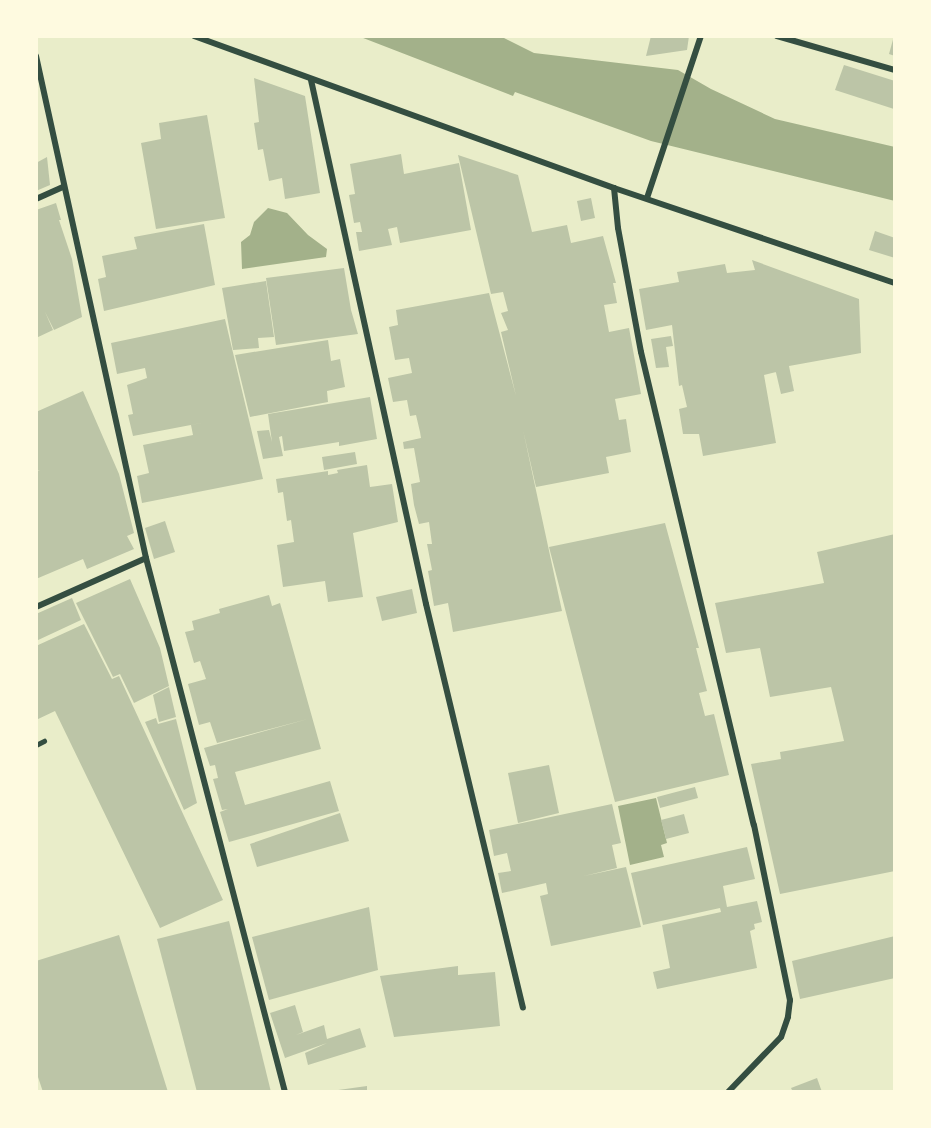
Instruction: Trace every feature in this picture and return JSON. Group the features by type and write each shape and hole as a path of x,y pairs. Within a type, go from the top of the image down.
{"street":[{"path":"194,36 614,188 895,283"},
{"path":"647,198 701,36"},
{"path":"777,36 895,70"},
{"path":"36,56 146,558 285,1092"},
{"path":"312,80 426,604 523,1007"},
{"path":"36,199 63,187"},
{"path":"614,188 618,228 641,352 754,825 790,1000 788,1017 781,1037 729,1092"},
{"path":"36,607 146,558"}],"lane":[{"path":"36,745 44,741"}],"shaded area":[{"path":"358,36 500,36 534,53 678,70 711,89 775,119 895,147 895,201 651,141 515,92 513,96"},
{"path":"268,208 287,213 308,235 327,249 326,257 242,269 241,242 250,235 254,222"},
{"path":"656,798 667,843 661,845 664,857 630,865 618,806"}],"building":[{"path":"651,36 689,36 687,50 646,56"},
{"path":"895,36 895,56 889,54"},
{"path":"844,65 895,81 894,109 835,90"},
{"path":"254,78 305,96 320,193 285,199 282,178 269,181 263,149 258,150 254,123 259,122"},
{"path":"207,115 225,218 156,229 141,143 161,139 159,123"},
{"path":"401,154 404,174 459,163 471,230 400,243 397,227 388,229 392,245 359,251 356,232 362,232 360,222 354,223 349,195 355,194 350,164"},
{"path":"458,155 518,175 532,232 567,225 571,243 603,236 616,283 613,283 617,303 604,305 609,332 629,328 641,394 615,399 619,420 626,419 631,452 606,457 609,473 536,487 523,430 562,611 453,632 448,603 434,606 428,571 432,570 427,544 432,544 429,522 419,524 411,484 420,482 414,448 404,449 403,442 421,438 416,415 410,416 407,400 393,402 388,378 412,373 409,358 395,360 389,327 398,325 396,310 489,293 516,396 501,332 508,330 501,313 508,311 503,292 491,294"},
{"path":"47,157 50,185 36,191 36,163"},
{"path":"591,198 595,218 581,221 577,201"},
{"path":"56,203 72,259 82,317 54,330 45,312 53,330 36,338 36,210"},
{"path":"204,224 215,285 104,311 98,279 106,277 102,256 137,249 134,237"},
{"path":"875,231 895,238 895,258 869,250"},
{"path":"752,260 859,299 861,353 789,366 794,391 781,394 776,372 764,375 776,443 703,456 699,434 683,434 679,409 687,407 682,385 679,386 672,325 646,330 639,289 679,282 677,272 725,264 727,273 755,270"},
{"path":"344,268 351,310 358,334 276,345 266,278"},
{"path":"266,281 274,337 258,338 259,348 233,350 222,288"},
{"path":"225,319 263,479 142,503 137,476 149,473 143,445 193,435 191,425 217,420 133,436 128,415 133,414 127,385 147,378 145,368 117,374 111,343"},
{"path":"671,336 673,346 666,347 669,367 656,368 651,339"},
{"path":"328,340 331,361 340,359 345,387 327,391 328,402 250,417 235,355"},
{"path":"83,391 119,474 134,533 127,536 134,549 87,569 83,559 36,579 36,472 40,470 36,471 36,412"},
{"path":"370,397 377,439 339,446 339,442 284,451 282,436 279,437 283,456 263,459 257,431 269,430 272,442 268,414"},
{"path":"355,452 357,464 324,470 322,457"},
{"path":"367,465 370,487 392,484 398,522 353,533 363,597 328,602 325,581 283,587 277,545 294,542 291,520 287,521 283,492 278,493 276,479 328,471 328,475 338,473 337,470"},
{"path":"165,521 175,552 154,559 145,528"},
{"path":"665,523 699,648 696,648 707,691 699,693 705,716 714,714 729,775 615,802 549,547"},
{"path":"895,534 895,871 780,894 751,764 781,759 780,752 844,741 831,687 770,697 760,648 726,653 715,603 824,583 817,552"},
{"path":"130,579 160,648 169,686 134,703 120,674 113,677 76,603"},
{"path":"412,589 417,613 382,621 376,597"},
{"path":"269,595 272,606 280,603 321,749 235,772 245,805 330,781 339,811 229,842 220,812 228,809 222,810 213,779 218,778 215,765 210,766 204,748 308,719 217,743 210,722 199,725 188,684 206,679 200,661 194,663 185,632 194,630 192,621 220,613 219,609"},
{"path":"72,598 81,620 36,641 36,614"},
{"path":"84,624 112,679 119,676 223,900 160,928 55,711 36,720 36,646"},
{"path":"169,687 176,717 159,722 153,695"},
{"path":"156,718 158,724 176,719 197,803 184,810 145,722"},
{"path":"549,765 559,813 518,823 508,773"},
{"path":"695,787 698,798 660,808 657,797"},
{"path":"612,804 621,843 612,845 617,868 584,876 626,867 641,927 551,946 540,896 548,894 546,883 502,893 498,873 511,871 507,853 494,856 489,830"},
{"path":"340,813 349,841 257,867 250,844"},
{"path":"684,814 689,833 666,839 661,820"},
{"path":"747,847 755,879 723,886 727,907 757,901 762,922 754,924 755,929 750,931 757,968 657,989 653,972 670,968 662,925 721,912 720,908 643,925 631,873"},
{"path":"369,907 378,970 269,1000 252,937"},
{"path":"229,921 271,1092 197,1092 157,939"},
{"path":"119,935 168,1092 43,1092 36,1071 36,961"},
{"path":"895,936 895,978 800,999 792,961"},
{"path":"458,966 458,975 495,972 500,1026 394,1037 380,976"},
{"path":"295,1005 303,1032 296,1035 324,1025 327,1039 360,1028 366,1047 308,1065 305,1053 327,1043 285,1058 270,1013"},
{"path":"817,1078 822,1092 793,1092 791,1088"},
{"path":"367,1086 367,1092 331,1092 331,1091"}]}
